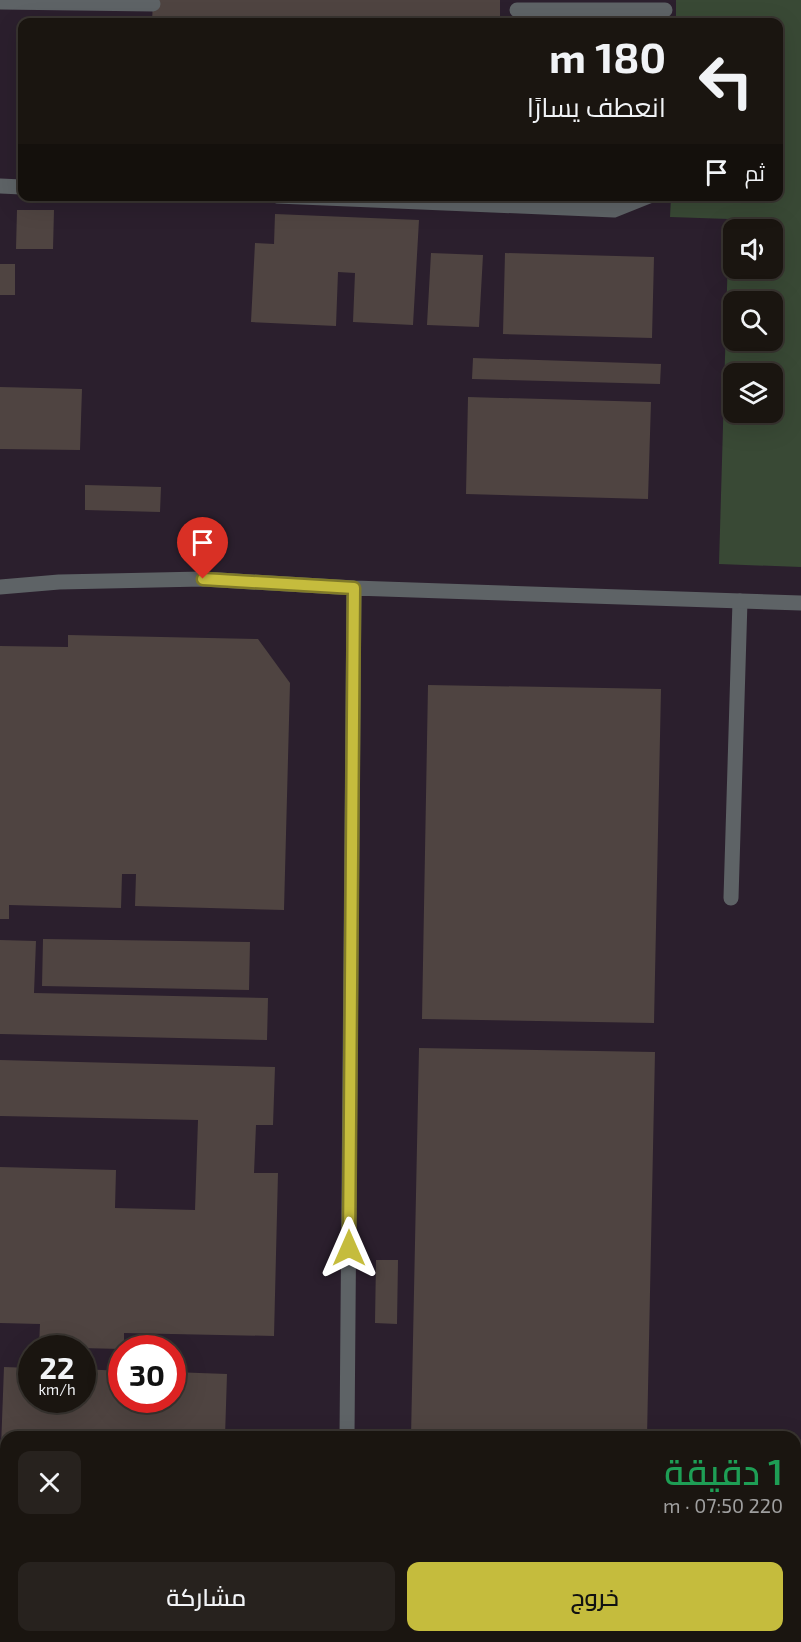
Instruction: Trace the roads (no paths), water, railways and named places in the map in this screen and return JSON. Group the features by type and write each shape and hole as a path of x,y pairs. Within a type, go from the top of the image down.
{"street":[{"path":"0,2 153,4"},
{"path":"517,10 665,11"},
{"path":"0,186 18,187"},
{"path":"397,201 614,210 637,201"},
{"path":"0,588 59,582 203,579 354,588 801,603"},
{"path":"347,1431 354,588"},
{"path":"731,898 740,601"}]}
